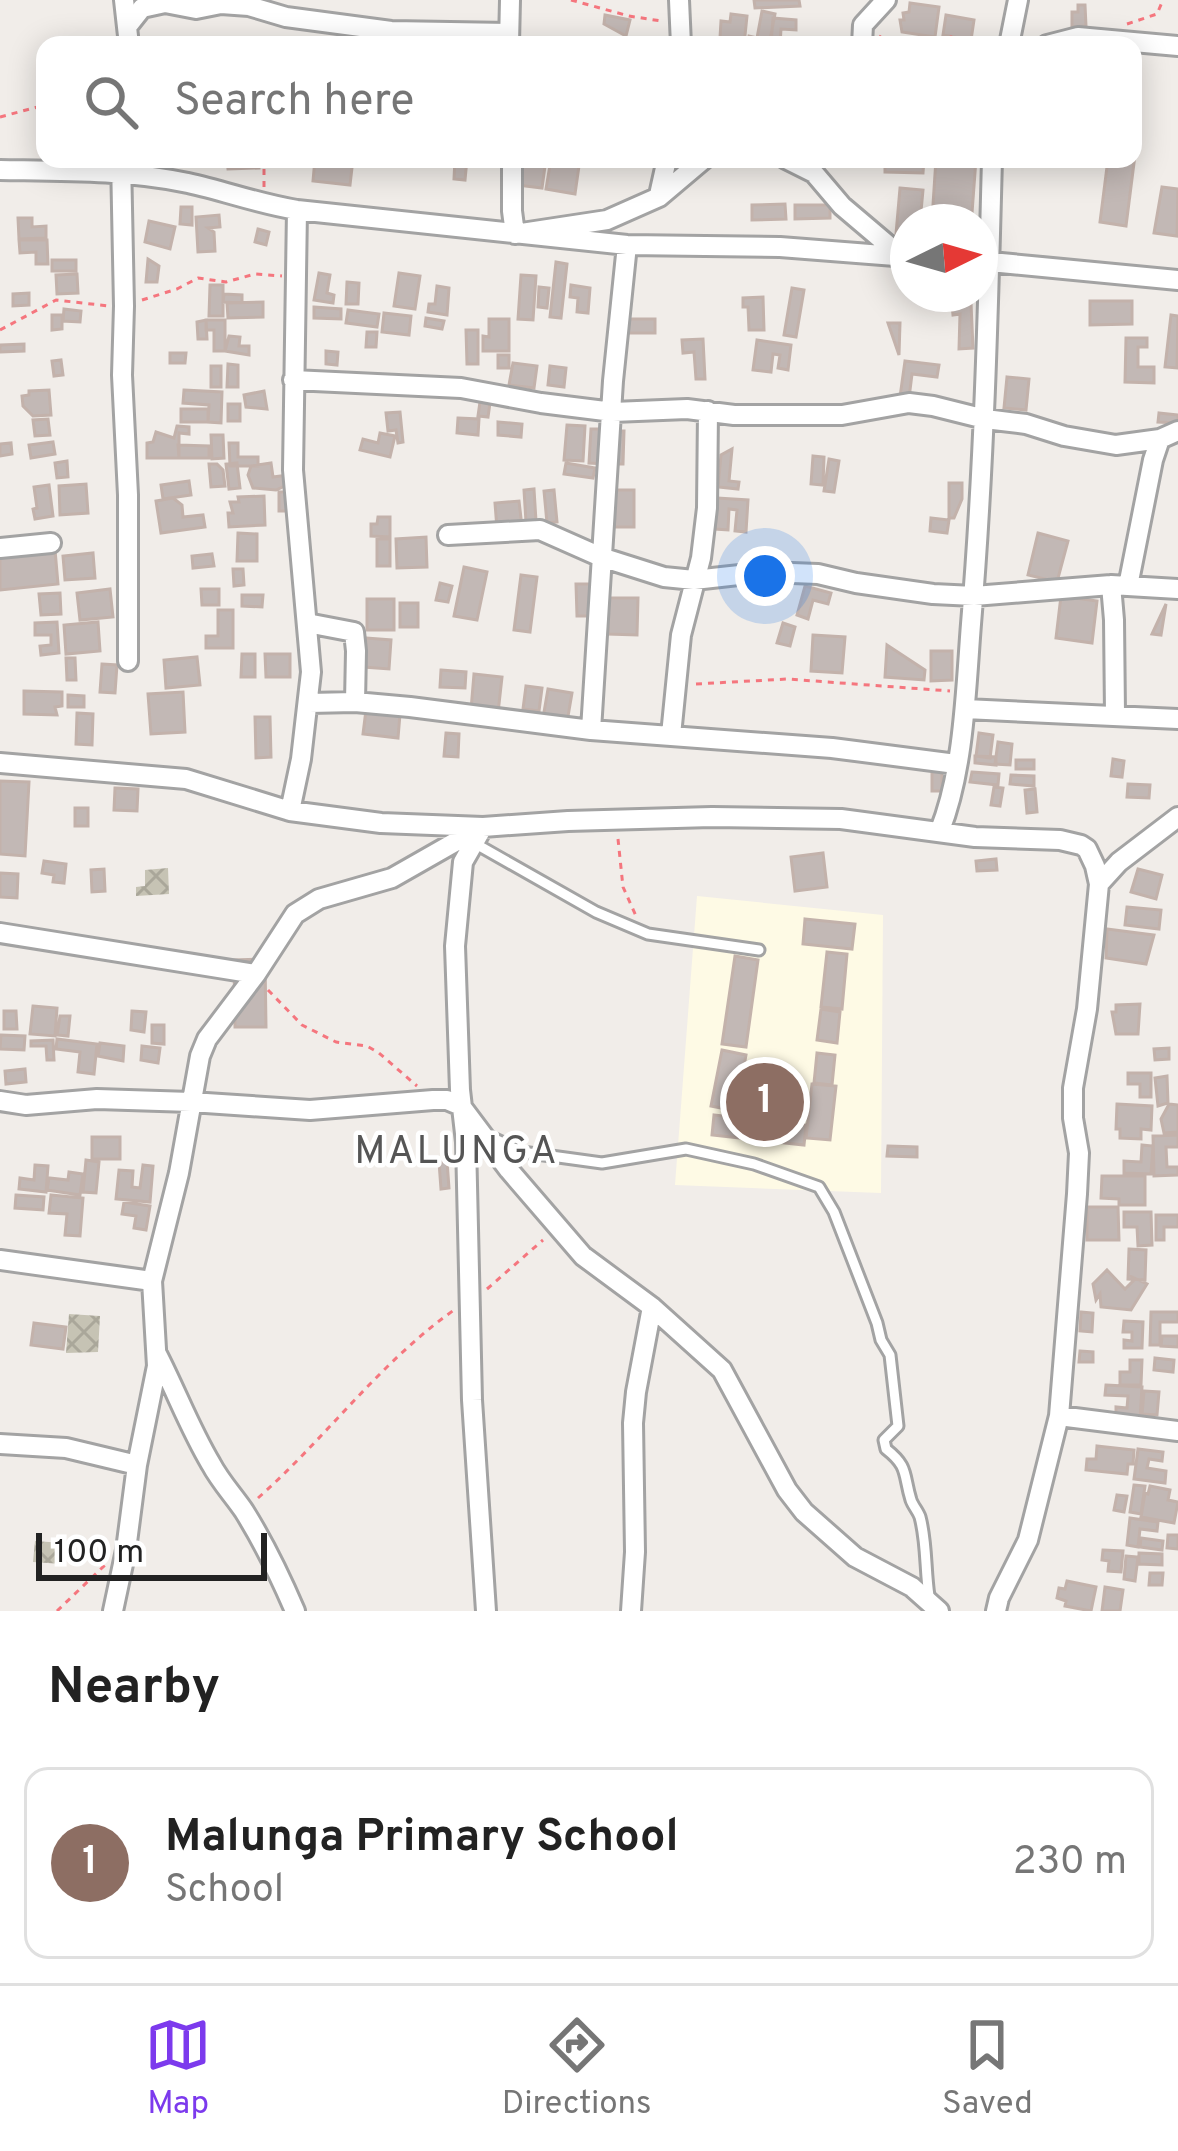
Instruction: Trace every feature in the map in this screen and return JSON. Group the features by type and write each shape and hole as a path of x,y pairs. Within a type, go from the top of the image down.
{"street":[{"path":"124,0 128,36"},
{"path":"509,36 510,0"},
{"path":"680,0 680,36"},
{"path":"862,35 886,0"},
{"path":"1011,36 1018,0"},
{"path":"128,36 142,8 165,3 196,9 249,6 286,17 465,36"},
{"path":"1142,43 1178,46"},
{"path":"0,170 60,168"},
{"path":"120,168 128,661"},
{"path":"128,168 297,210 627,245 780,247 890,255"},
{"path":"512,168 515,234"},
{"path":"659,197 666,168"},
{"path":"515,234 607,220 659,197 693,168"},
{"path":"805,168 890,245"},
{"path":"989,204 991,168"},
{"path":"290,811 311,672 293,470 297,210"},
{"path":"591,730 627,245"},
{"path":"998,262 1178,280"},
{"path":"940,830 965,701 985,419 985,312"},
{"path":"293,380 461,388 614,412 687,409 734,415 842,415 909,403 1026,424 1089,442 1116,445 1169,435"},
{"path":"671,735 681,634 701,558 708,411"},
{"path":"1114,714 1114,620 1119,586 1153,460 1169,435"},
{"path":"448,535 540,530 601,557 664,577 694,580 766,572 818,574 933,595 974,596 1119,586 1178,589"},
{"path":"0,548 51,543"},
{"path":"307,623 354,632 355,702"},
{"path":"965,701 1178,719"},
{"path":"309,703 355,702 591,730 832,748 956,764"},
{"path":"0,763 185,779 290,811 478,834 618,819 841,819 1082,845 1092,856 1099,884 1087,1009 1073,1088 1077,1194 1058,1416 1028,1540 996,1611"},
{"path":"1099,884 1118,862 1178,818"},
{"path":"112,1611 157,1354 152,1281 207,1039 254,977 289,919 301,909 319,899 392,878 478,834"},
{"path":"478,834 463,862 455,946 466,1142 472,1400 486,1611"},
{"path":"0,933 254,977"},
{"path":"0,1101 26,1105 97,1099 310,1110 447,1100 461,1106 583,1256 652,1306 722,1370 804,1511 855,1557 911,1587 932,1605"},
{"path":"0,1260 152,1281"},
{"path":"631,1611 633,1423 652,1306"},
{"path":"157,1354 195,1437 242,1508 296,1611"},
{"path":"1058,1416 1178,1431"},
{"path":"0,1444 66,1448 137,1465"}],"lane":[{"path":"478,834 596,912 648,934 759,950"},
{"path":"480,1132 522,1152 602,1163 686,1149 754,1164 819,1187 834,1212 890,1355 898,1426 884,1440 905,1470 912,1503 920,1515 932,1605"}],"path":[{"path":"571,0 628,16 681,23"},
{"path":"0,117 36,107"},
{"path":"264,168 264,205"},
{"path":"0,330 56,300 124,307 198,278 226,282 254,274 282,276 296,263"},
{"path":"676,686 788,680 898,686 965,701"},
{"path":"618,819 623,887 648,934"},
{"path":"254,977 304,1026 336,1042 367,1046 433,1100"},
{"path":"242,1508 286,1474 394,1358 498,1280 558,1227"},
{"path":"57,1611 109,1560 126,1550"}],"shaded area":[{"path":"168,868 169,894 136,896 136,887 145,886 145,870"},
{"path":"697,896 883,915 881,1193 675,1185"},
{"path":"69,1314 100,1316 98,1352 66,1353"},
{"path":"35,1541 63,1543 62,1564 33,1562"}],"building":[{"path":"754,0 799,0 800,6 755,8"},
{"path":"910,3 939,7 935,36 902,32 900,20 909,12"},
{"path":"1078,5 1085,5 1086,26 1072,27 1072,12 1078,12"},
{"path":"762,11 775,14 771,36 757,36"},
{"path":"731,14 747,16 745,36 720,36 721,21 730,22"},
{"path":"605,15 630,20 626,36 604,24"},
{"path":"946,15 974,20 972,36 943,35"},
{"path":"773,18 796,20 796,30 781,29 781,36 772,36"},
{"path":"314,168 352,168 350,185 313,181"},
{"path":"455,168 466,168 465,180 454,179"},
{"path":"519,168 545,168 542,188 517,185"},
{"path":"550,168 579,168 575,194 546,189"},
{"path":"885,168 923,168 923,173 885,172"},
{"path":"935,168 975,168 973,204 933,204"},
{"path":"1107,168 1133,168 1126,226 1100,222"},
{"path":"1162,187 1178,189 1177,236 1154,233"},
{"path":"900,188 923,190 922,204 899,204"},
{"path":"785,204 786,219 752,220 752,205"},
{"path":"795,205 830,205 830,218 795,219"},
{"path":"181,207 192,207 192,225 180,224"},
{"path":"219,215 220,227 208,228 214,232 215,251 198,252 196,217"},
{"path":"18,218 32,218 32,227 46,226 46,238 19,239"},
{"path":"149,221 175,227 170,249 145,242"},
{"path":"258,229 269,232 266,245 255,242"},
{"path":"19,240 47,240 48,264 36,264 36,252 20,253"},
{"path":"148,259 159,266 157,282 146,282"},
{"path":"52,260 76,260 76,271 52,271"},
{"path":"556,262 567,264 561,318 550,317"},
{"path":"319,273 330,275 327,293 334,295 333,303 314,300"},
{"path":"399,273 420,276 415,309 394,306"},
{"path":"77,274 78,293 57,294 56,275"},
{"path":"521,275 536,276 533,320 518,319"},
{"path":"347,282 359,283 358,304 346,304"},
{"path":"210,285 223,285 223,316 209,316"},
{"path":"571,285 590,288 588,313 577,312 578,298 570,297"},
{"path":"437,286 449,288 447,315 428,312 429,304 435,304"},
{"path":"539,287 549,288 547,308 538,307"},
{"path":"792,288 804,290 796,337 784,335"},
{"path":"29,293 29,305 13,306 13,294"},
{"path":"224,294 242,295 242,303 223,302"},
{"path":"763,297 764,330 749,330 743,298"},
{"path":"1090,301 1132,301 1132,324 1090,325"},
{"path":"263,302 263,317 228,318 227,303"},
{"path":"314,307 341,309 341,319 314,318"},
{"path":"64,309 81,311 80,322 63,321"},
{"path":"348,310 379,314 377,327 346,323"},
{"path":"971,312 973,348 959,349 960,314 953,315"},
{"path":"384,313 411,316 409,335 382,332"},
{"path":"52,315 62,315 62,329 52,330"},
{"path":"1171,315 1178,316 1177,368 1165,367"},
{"path":"426,318 444,321 442,329 425,326"},
{"path":"489,319 509,319 509,351 483,351"},
{"path":"626,319 655,319 655,333 626,333"},
{"path":"206,320 207,339 198,339 197,322"},
{"path":"206,320 225,320 225,351 214,351 214,330 206,330"},
{"path":"888,323 900,323 899,355"},
{"path":"466,330 478,330 478,364 467,364"},
{"path":"367,332 377,332 376,347 366,347"},
{"path":"229,336 240,337 239,346 249,346 249,355 225,351"},
{"path":"1126,338 1147,338 1147,347 1138,347 1138,367 1154,367 1154,383 1125,382"},
{"path":"703,339 705,379 696,379 694,352 683,353 682,340"},
{"path":"757,340 791,345 788,370 778,368 780,355 773,354 771,372 753,370"},
{"path":"24,344 24,351 0,352 0,345"},
{"path":"326,351 338,352 337,365 326,364"},
{"path":"170,353 186,353 185,363 170,363"},
{"path":"498,355 509,355 509,368 498,368"},
{"path":"61,360 63,375 54,376 52,361"},
{"path":"905,361 939,365 937,377 912,374 909,398 900,397"},
{"path":"513,363 537,366 534,388 509,385"},
{"path":"228,364 238,365 238,387 227,387"},
{"path":"211,366 221,366 221,387 211,387"},
{"path":"550,366 566,368 564,387 548,385"},
{"path":"1007,377 1029,379 1026,410 1004,408"},
{"path":"49,390 51,415 33,416 23,406 22,396 29,391"},
{"path":"184,390 222,392 221,423 208,422 209,405 183,403"},
{"path":"264,391 267,409 246,407 244,395"},
{"path":"480,402 490,403 488,417 478,416"},
{"path":"228,404 240,404 240,421 228,421"},
{"path":"181,409 208,409 208,422 181,422"},
{"path":"400,412 403,442 398,443 396,430 388,431 386,413"},
{"path":"1159,413 1178,415 1178,423 1158,422"},
{"path":"458,418 479,419 478,435 457,433"},
{"path":"48,419 50,435 35,436 33,420"},
{"path":"498,422 522,424 521,437 498,435"},
{"path":"567,425 585,426 583,461 564,460"},
{"path":"177,426 189,427 189,434 179,433 179,458 147,458 147,443 153,442 156,432 174,438"},
{"path":"591,429 608,429 606,464 589,463"},
{"path":"614,431 624,431 623,464 613,464"},
{"path":"380,433 395,436 390,457 360,450 363,439 378,443"},
{"path":"211,435 223,435 224,458 212,459"},
{"path":"53,442 55,454 31,458 29,445"},
{"path":"11,443 12,454 0,456 0,444"},
{"path":"229,443 238,443 238,457 258,457 258,466 230,466"},
{"path":"178,445 209,446 209,458 179,458"},
{"path":"732,449 729,481 739,482 738,489 718,487 721,455"},
{"path":"813,456 824,457 823,485 811,484"},
{"path":"829,459 839,461 834,492 824,491"},
{"path":"67,461 68,477 57,478 55,463"},
{"path":"237,463 240,488 229,489 226,464"},
{"path":"271,463 273,477 288,475 287,485 276,490 253,488 248,475 251,466"},
{"path":"566,463 595,468 593,478 564,474"},
{"path":"209,464 223,470 225,486 211,487"},
{"path":"189,481 191,495 163,499 161,485"},
{"path":"949,483 962,483 954,518 949,518"},
{"path":"86,484 88,513 60,515 59,486"},
{"path":"49,485 53,516 35,519 34,487"},
{"path":"534,489 536,521 526,522 524,490"},
{"path":"554,490 557,522 547,523 544,491"},
{"path":"609,490 634,490 634,527 610,527"},
{"path":"279,492 289,492 288,511 279,511"},
{"path":"264,496 265,525 229,527 230,502"},
{"path":"173,498 182,505 183,517 203,515 205,527 161,533 156,501"},
{"path":"717,498 748,500 746,532 735,531 737,510 729,509 728,530 715,529"},
{"path":"519,501 522,527 497,529 495,503"},
{"path":"378,517 390,517 390,537 371,536 371,524 377,524"},
{"path":"931,518 949,520 947,533 930,531"},
{"path":"238,533 257,534 257,561 237,561"},
{"path":"1038,533 1068,541 1057,582 1028,575"},
{"path":"426,537 427,567 397,568 396,539"},
{"path":"377,539 390,539 390,566 377,566"},
{"path":"55,550 58,584 0,590 0,556"},
{"path":"93,553 95,578 65,580 63,556"},
{"path":"212,554 214,566 193,568 192,556"},
{"path":"464,567 487,572 477,620 454,616"},
{"path":"233,569 243,569 244,585 234,586"},
{"path":"521,575 537,577 530,632 514,630"},
{"path":"440,583 452,586 448,602 436,600"},
{"path":"576,584 594,584 594,616 577,616"},
{"path":"805,586 831,593 828,604 813,600 808,619 797,615"},
{"path":"110,589 113,617 80,620 77,593"},
{"path":"201,589 219,589 219,605 202,605"},
{"path":"60,593 61,614 41,615 39,594"},
{"path":"242,595 263,595 262,607 242,606"},
{"path":"1061,596 1097,601 1092,643 1056,638"},
{"path":"609,598 638,598 637,635 608,634"},
{"path":"367,599 394,599 394,630 367,630"},
{"path":"400,603 418,603 418,627 400,627"},
{"path":"1166,604 1161,635 1152,634"},
{"path":"218,610 233,610 233,648 206,648 206,636 218,636"},
{"path":"57,622 59,653 41,655 40,646 51,645 51,635 35,635 35,623"},
{"path":"98,622 100,651 66,654 64,625"},
{"path":"783,623 795,627 790,646 777,643"},
{"path":"813,635 845,637 842,673 811,671"},
{"path":"366,638 391,640 389,669 364,667"},
{"path":"887,645 925,670 924,680 885,677"},
{"path":"931,651 952,651 952,680 931,681"},
{"path":"242,654 255,654 255,677 241,677"},
{"path":"265,654 290,654 290,677 266,677"},
{"path":"197,657 200,685 166,688 164,660"},
{"path":"66,658 75,658 76,680 67,680"},
{"path":"102,664 117,665 115,693 100,692"},
{"path":"441,670 466,672 465,688 440,687"},
{"path":"474,674 502,677 498,713 471,710"},
{"path":"526,686 542,688 539,711 523,709"},
{"path":"548,689 572,693 567,722 543,718"},
{"path":"24,691 62,692 62,706 55,707 57,715 24,714"},
{"path":"183,692 185,732 151,734 148,694"},
{"path":"68,695 84,696 84,707 68,707"},
{"path":"366,710 400,714 398,738 363,734"},
{"path":"77,713 93,714 92,745 76,744"},
{"path":"255,717 270,717 271,757 256,758"},
{"path":"446,733 459,734 458,757 444,756"},
{"path":"979,733 993,735 990,758 976,756"},
{"path":"998,742 1012,744 1010,765 995,764"},
{"path":"975,756 996,757 996,765 975,763"},
{"path":"1113,759 1124,761 1122,777 1111,776"},
{"path":"1016,760 1034,760 1034,769 1016,769"},
{"path":"932,768 942,768 942,791 932,791"},
{"path":"972,772 999,774 998,785 970,782"},
{"path":"1011,775 1034,776 1034,786 1010,784"},
{"path":"0,781 29,782 25,856 0,854"},
{"path":"1128,784 1150,785 1149,798 1127,797"},
{"path":"994,787 1003,788 1000,806 991,805"},
{"path":"115,788 138,789 137,811 114,810"},
{"path":"1035,789 1037,812 1027,813 1025,790"},
{"path":"75,808 88,808 88,826 75,826"},
{"path":"823,853 827,887 795,891 791,857"},
{"path":"996,859 997,870 977,871 976,861"},
{"path":"44,861 66,864 64,883 53,882 54,875 42,873"},
{"path":"104,869 105,891 92,892 91,870"},
{"path":"1138,869 1162,875 1156,899 1131,892"},
{"path":"0,873 18,874 17,898 0,897"},
{"path":"1127,907 1161,910 1159,929 1125,925"},
{"path":"805,919 855,924 852,949 803,944"},
{"path":"1107,929 1154,935 1146,964 1106,958"},
{"path":"827,952 847,954 842,1009 821,1007"},
{"path":"735,956 758,960 746,1047 722,1044"},
{"path":"265,959 266,1027 235,1027 234,960"},
{"path":"1140,1004 1138,1034 1116,1034 1112,1012 1116,1005"},
{"path":"33,1006 57,1008 55,1036 30,1034"},
{"path":"821,1009 840,1012 837,1043 817,1040"},
{"path":"4,1011 16,1011 17,1029 4,1029"},
{"path":"132,1011 146,1012 144,1032 131,1030"},
{"path":"60,1016 70,1016 68,1036 57,1035"},
{"path":"152,1025 164,1025 164,1044 152,1043"},
{"path":"1,1035 25,1036 24,1050 0,1049"},
{"path":"57,1039 97,1044 94,1074 78,1072 80,1052 56,1049"},
{"path":"53,1040 54,1060 47,1060 46,1046 31,1046 31,1041"},
{"path":"100,1043 124,1046 123,1061 98,1056"},
{"path":"142,1046 160,1048 158,1063 141,1060"},
{"path":"1169,1048 1169,1059 1155,1060 1154,1049"},
{"path":"722,1050 746,1055 736,1111 711,1106"},
{"path":"817,1053 835,1055 832,1085 814,1083"},
{"path":"25,1069 26,1082 6,1084 5,1071"},
{"path":"1128,1073 1151,1073 1151,1097 1140,1097 1140,1084 1128,1084"},
{"path":"1167,1076 1168,1103 1158,1106 1155,1078"},
{"path":"812,1084 836,1086 830,1140 806,1138"},
{"path":"1117,1104 1152,1106 1151,1130 1141,1129 1141,1139 1120,1138"},
{"path":"1169,1104 1178,1105 1178,1132 1164,1133 1161,1119"},
{"path":"714,1115 806,1125 804,1145 712,1135"},
{"path":"1178,1135 1178,1147 1166,1147 1167,1167 1178,1167 1178,1175 1154,1176 1153,1136"},
{"path":"92,1137 120,1137 120,1159 92,1159"},
{"path":"1142,1145 1153,1146 1151,1174 1124,1173 1124,1161 1141,1162"},
{"path":"888,1146 917,1147 917,1157 887,1156"},
{"path":"86,1160 99,1162 96,1193 83,1192"},
{"path":"447,1161 449,1188 441,1189 439,1162"},
{"path":"35,1165 48,1166 46,1192 19,1189 20,1178 34,1180"},
{"path":"143,1165 153,1166 150,1202 116,1199 119,1170 133,1171 132,1187 140,1188"},
{"path":"69,1172 83,1174 80,1195 47,1190 49,1178 68,1180"},
{"path":"1102,1176 1145,1176 1145,1205 1119,1205 1119,1199 1101,1198"},
{"path":"16,1195 44,1197 43,1210 15,1208"},
{"path":"51,1195 83,1198 80,1236 65,1235 67,1214 49,1213"},
{"path":"124,1202 150,1206 146,1230 134,1228 136,1216 122,1214"},
{"path":"1087,1207 1118,1207 1119,1240 1087,1240"},
{"path":"1124,1212 1151,1212 1152,1245 1138,1246 1137,1227 1124,1227"},
{"path":"1156,1215 1178,1215 1178,1227 1164,1227 1164,1240 1156,1240"},
{"path":"1129,1249 1146,1250 1145,1280 1128,1279"},
{"path":"1107,1270 1125,1289 1132,1277 1147,1284 1131,1310 1101,1307 1100,1294 1096,1300 1093,1284"},
{"path":"1081,1312 1093,1313 1092,1332 1080,1331"},
{"path":"1151,1312 1178,1312 1178,1322 1160,1322 1160,1345 1150,1345"},
{"path":"1124,1321 1143,1322 1142,1348 1124,1348 1124,1340 1132,1341 1132,1332 1123,1332"},
{"path":"34,1323 66,1327 63,1349 31,1345"},
{"path":"1162,1336 1178,1336 1178,1347 1161,1346"},
{"path":"1080,1351 1093,1352 1093,1362 1079,1362"},
{"path":"1155,1358 1174,1360 1173,1372 1154,1370"},
{"path":"1130,1360 1142,1360 1141,1385 1120,1385 1120,1372 1130,1372"},
{"path":"1106,1385 1142,1387 1140,1419 1116,1418 1116,1407 1127,1408 1128,1396 1105,1395"},
{"path":"1144,1391 1159,1392 1157,1415 1142,1414"},
{"path":"1097,1446 1134,1450 1127,1474 1086,1470 1087,1459 1096,1459"},
{"path":"1138,1449 1163,1452 1162,1461 1149,1459 1147,1468 1166,1471 1165,1483 1134,1479"},
{"path":"1134,1485 1145,1486 1141,1514 1130,1512"},
{"path":"1150,1486 1170,1490 1168,1500 1178,1502 1174,1523 1141,1517"},
{"path":"1117,1495 1127,1496 1124,1512 1114,1510"},
{"path":"1130,1518 1158,1522 1157,1531 1140,1529 1138,1547 1127,1545"},
{"path":"1168,1535 1178,1535 1178,1549 1167,1548"},
{"path":"1141,1538 1163,1541 1162,1550 1140,1547"},
{"path":"1103,1550 1123,1551 1121,1572 1108,1571"},
{"path":"1139,1553 1162,1554 1162,1565 1139,1564"},
{"path":"1126,1556 1138,1557 1135,1581 1124,1579"},
{"path":"1150,1573 1163,1573 1162,1585 1149,1585"},
{"path":"1067,1581 1096,1587 1091,1611 1065,1606 1066,1601 1057,1598"},
{"path":"1105,1587 1123,1590 1120,1611 1102,1611"}],"place":[{"name":"Malunga Primary School","path":"765,1102"}],"district":[{"name":"MALUNGA","path":"457,1153"}]}
